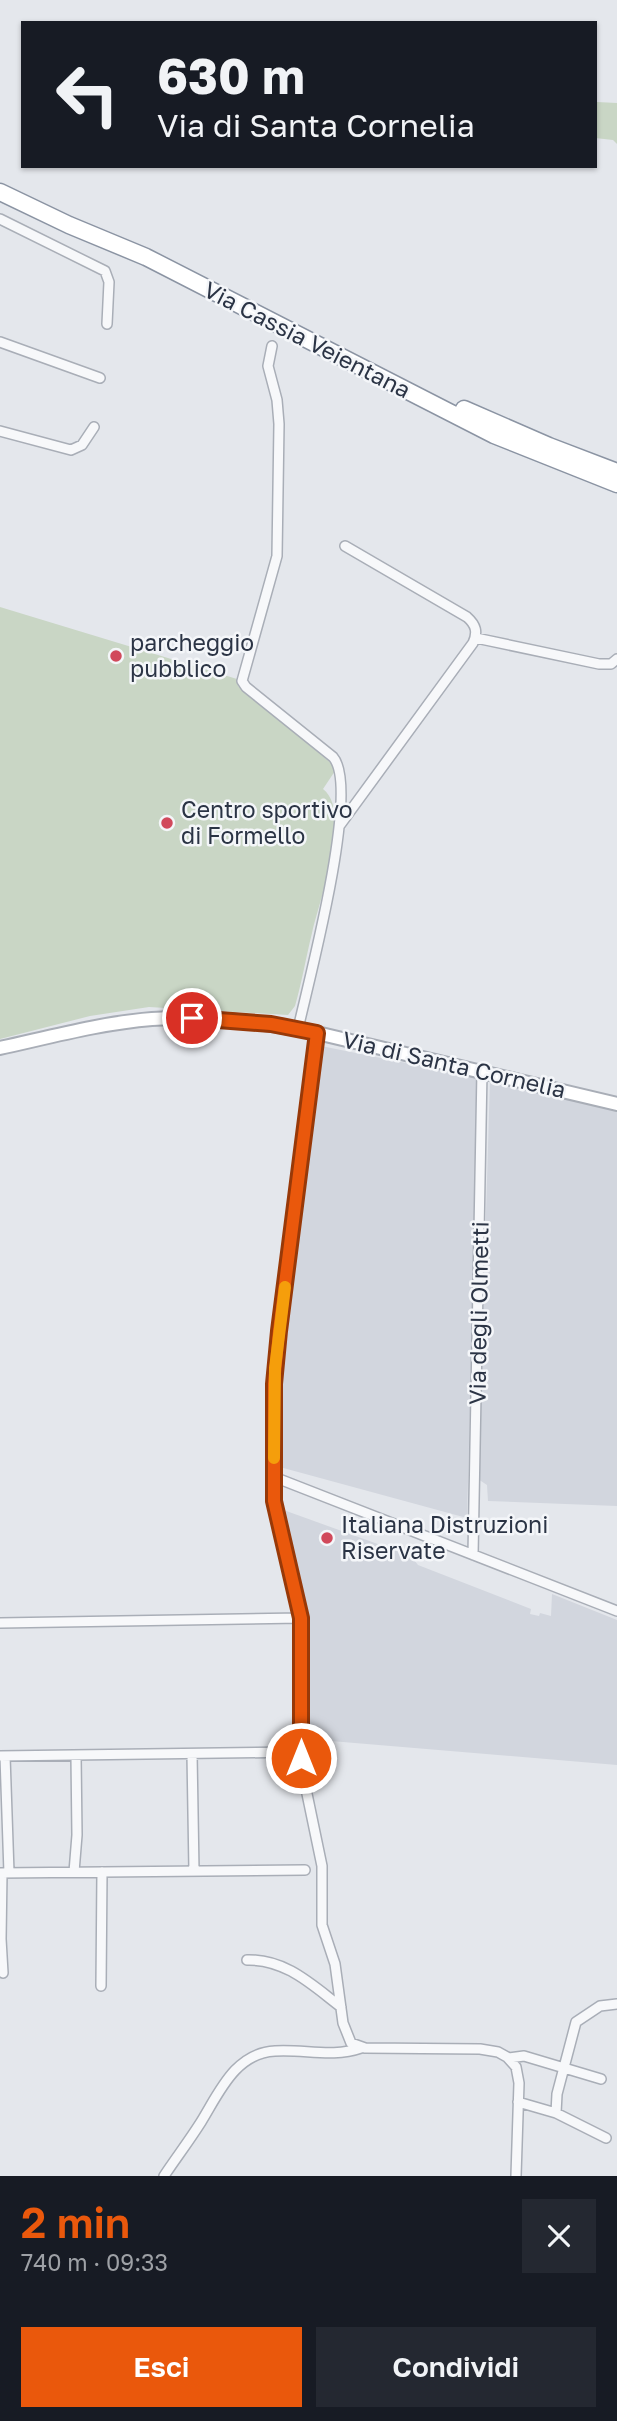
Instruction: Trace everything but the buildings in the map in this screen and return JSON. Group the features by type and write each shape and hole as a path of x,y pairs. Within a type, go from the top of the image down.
{"highway":[{"name":"Via Cassia Veientana","path":"0,180 150,248 456,405 549,446 617,472"},
{"name":"Via Cassia Veientana","path":"0,192 146,257 494,435 617,484"}],"street":[{"path":"0,219 105,271 109,282 107,324"},
{"path":"0,342 100,378"},
{"path":"272,346 268,366 279,415 276,556 242,681 334,758 339,767 340,778 340,825 335,860 298,1029"},
{"path":"0,430 71,450 82,445 94,427"},
{"path":"340,825 476,638 474,625 467,617 345,546"},
{"path":"476,638 599,664 611,664 617,659"},
{"name":"Via di Santa Cornelia","path":"0,1048 154,1019 235,1020 317,1033 617,1104"},
{"path":"317,1033 277,1350 274,1477 278,1523 301,1618 302,1771 322,1866 322,1925 335,1964 348,2040 361,2048"},
{"name":"Via degli Olmetti","path":"472,1555 482,1071"},
{"path":"274,1477 617,1611"},
{"path":"0,1623 301,1618"},
{"path":"4,1973 1,1939 4,1873 3,1756 301,1752"},
{"path":"192,1754 194,1871"},
{"path":"74,1872 77,1839 76,1756"},
{"path":"4,1873 305,1870"},
{"path":"101,1986 102,1872"},
{"path":"247,1960 262,1960 287,1968 341,2007"},
{"path":"556,2113 557,2094 576,2022 600,2006 617,2004"},
{"path":"164,2176 201,2123 223,2084 248,2059 270,2051 338,2054 361,2048 480,2049 498,2052 509,2058 517,2072 516,2176"},
{"path":"509,2058 524,2056 601,2080"},
{"path":"518,2102 556,2113 606,2138"}],"shaded area":[{"path":"321,1046 476,1077 477,1150 467,1518 276,1466 278,1363"},
{"path":"490,1080 617,1109 617,1506 488,1501 487,1485 478,1479"},
{"path":"278,1508 411,1556 418,1565 531,1609 530,1614 551,1616 552,1594 617,1620 617,1765 307,1739 304,1733 305,1623"}],"green space":[{"path":"597,102 617,103 617,144 613,140 597,138"},
{"name":"Centro sportivo di Formello","path":"0,607 237,679 238,686 337,768 323,789 331,800 335,817 331,858 295,1006 288,1015 149,1007 90,1016 0,1039"}],"slow traffic":[{"path":"274,1458 275,1368 285,1287"}],"place":[{"name":"parcheggio pubblico","path":"116,656"},
{"name":"Centro sportivo di Formello","path":"167,823"},
{"name":"Italiana Distruzioni Riservate","path":"327,1538"}],"route":[{"path":"192,1018 271,1024 317,1033 274,1384 274,1501 301,1618 301,1758"}]}
